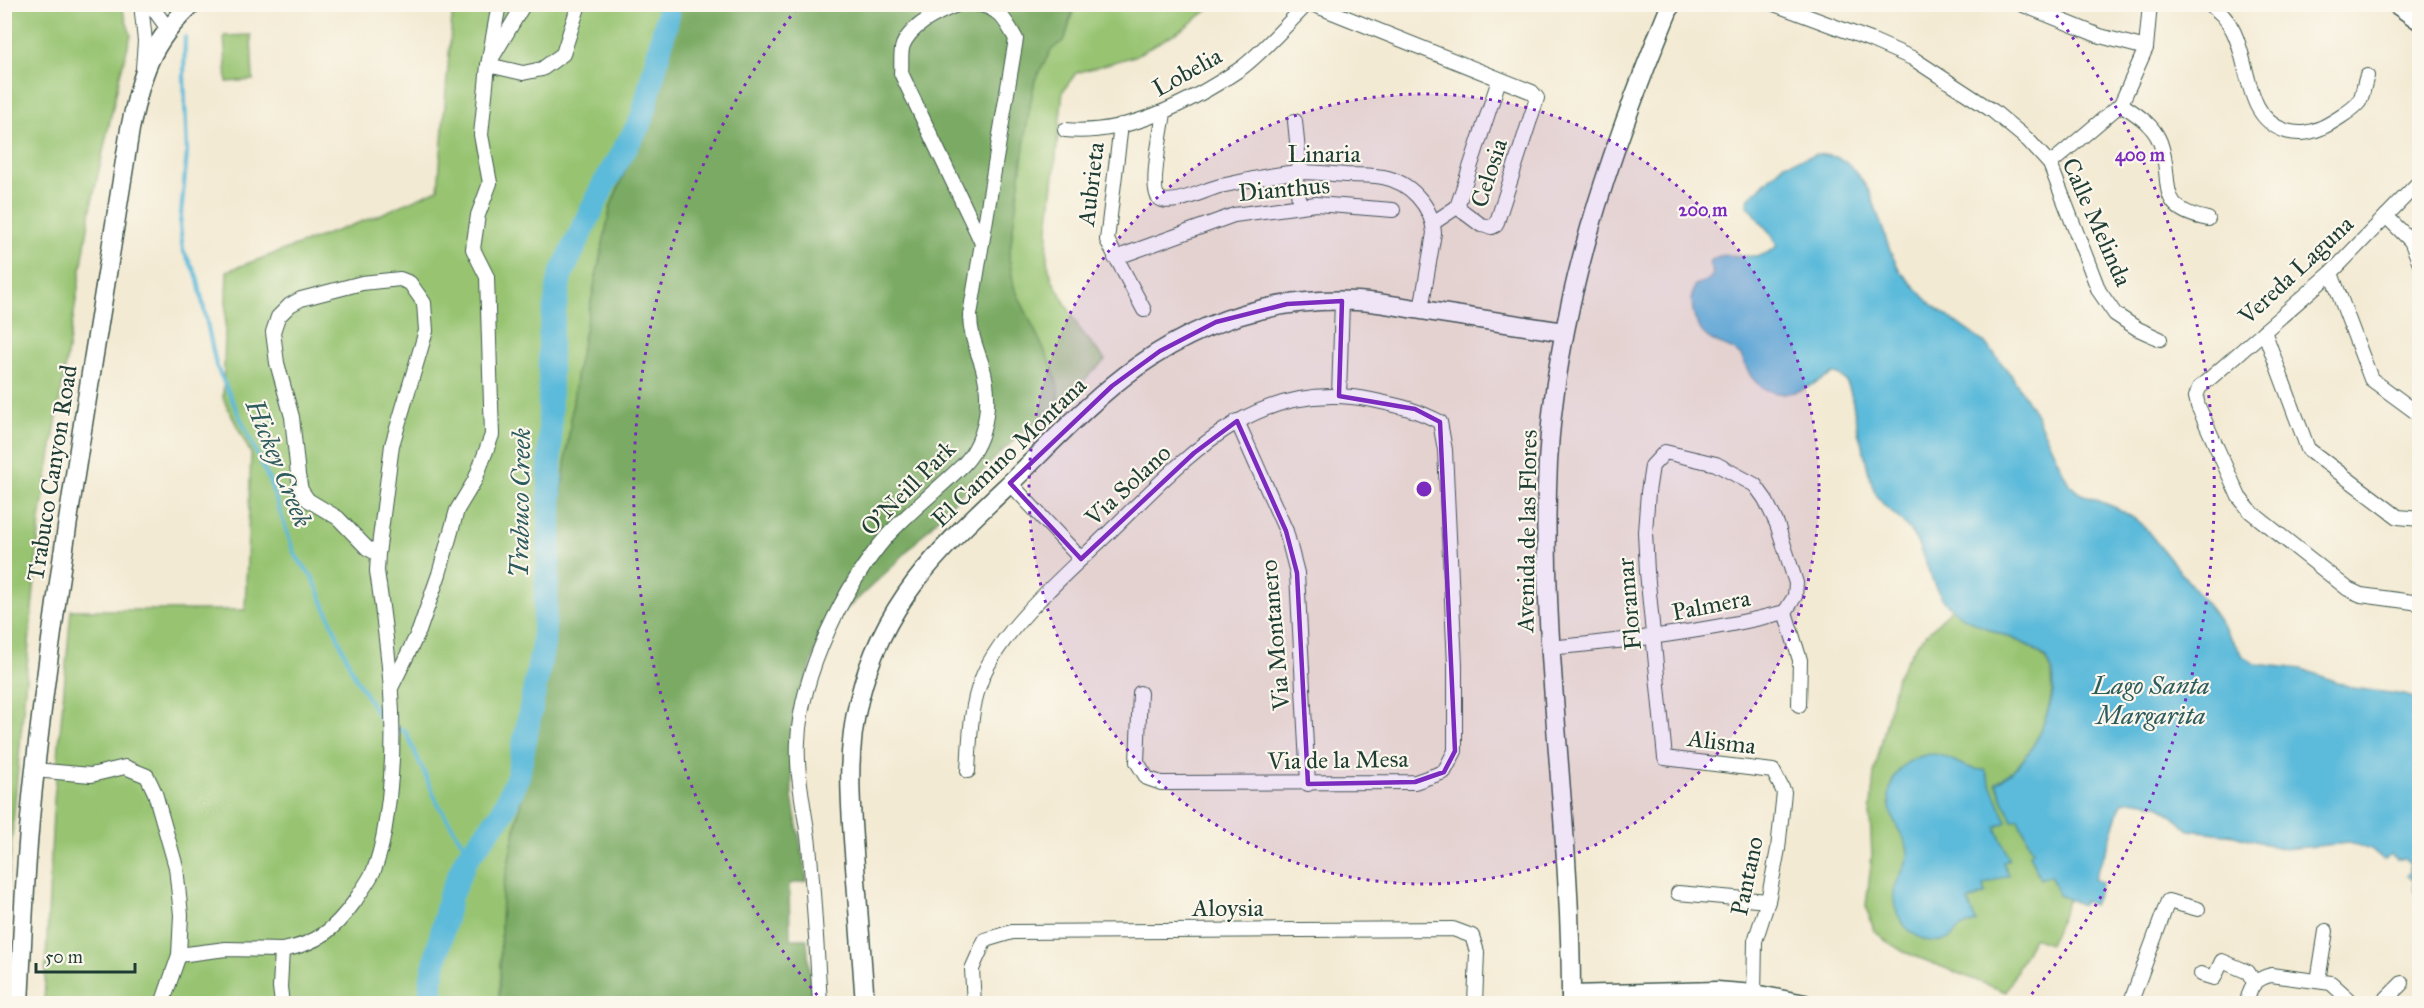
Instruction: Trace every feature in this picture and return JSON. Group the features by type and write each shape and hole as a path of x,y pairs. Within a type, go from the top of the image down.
{"main road":[{"name":"Trabuco Canyon Road","path":"19,1004 34,770 59,579 130,129 142,74 155,47 168,29 192,4"},
{"name":"Avenida de las Flores","path":"1571,999 1563,805 1550,648 1546,558 1547,479 1552,416 1564,332 1601,187 1637,86 1671,4"},
{"path":"2396,4 2420,21"},
{"name":"El Camino Montana","path":"865,1004 849,783 851,745 859,699 886,626 913,582 1010,483 1112,386 1136,368 1176,341 1216,322 1248,312 1287,304 1360,301 1564,332"},
{"path":"1571,999 1717,991 1754,994 1805,1004"}],"street":[{"path":"141,4 145,41 142,74"},
{"path":"150,4 168,29"},
{"path":"391,688 418,631 439,574 457,510 475,480 492,435 487,277 473,249 478,215 490,183 481,135 488,65 499,4"},
{"path":"488,65 524,4"},
{"path":"488,65 523,73 542,69 563,54 579,4"},
{"path":"959,4 941,11 916,29 903,45 901,73 982,243"},
{"name":"O'Neill Park","path":"820,1004 812,872 797,762 801,717 811,674 845,600 867,563 888,535 976,451 983,434 986,382 970,331 970,315 1016,39 1004,16 974,4"},
{"name":"Lobelia","path":"1065,130 1085,132 1164,113 1242,68 1307,4"},
{"path":"1312,4 1499,80"},
{"name":"Calle Melinda","path":"1774,4 1871,40 1912,58 1993,111 2028,140 2050,164 2099,291 2115,314 2138,329 2160,339"},
{"path":"2021,4 2100,36 2146,48"},
{"path":"2050,164 2121,104 2146,48 2150,4"},
{"path":"2208,4 2216,9 2230,25 2242,55 2253,99 2262,115 2277,128 2296,134 2311,132 2329,124 2359,102 2367,76"},
{"name":"Celosia","path":"1433,223 1457,207 1499,80 1532,92 1537,98 1496,225 1492,227 1481,225 1457,207"},
{"path":"2121,104 2147,121 2160,142 2169,192 2176,207 2187,215 2208,219"},
{"name":"Linaria","path":"1164,113 1155,182 1157,195 1162,200 1172,201 1217,187 1297,172 1383,177 1411,190 1421,200 1433,223"},
{"path":"1295,121 1300,206"},
{"name":"Aubrieta","path":"1121,125 1107,240 1114,258 1144,310"},
{"name":"Vereda Laguna","path":"2420,182 2331,273 2199,388 2196,397 2239,497 2251,512 2348,589 2361,595 2420,603"},
{"name":"Dianthus","path":"1114,258 1223,218 1316,204 1394,210"},
{"path":"2386,216 2411,241 2420,262"},
{"path":"1421,310 1434,233 1433,223"},
{"path":"2331,273 2371,379 2420,415"},
{"path":"179,955 226,949 282,950 303,946 327,933 346,912 374,870 385,828 393,738 391,688 377,571 378,554 392,445 426,331 427,314 424,303 410,283 400,279 362,283 301,298 278,317 273,332 277,363 292,417 298,475 302,490 308,500 338,518 367,548 378,554"},
{"path":"1339,396 1342,301"},
{"path":"2264,330 2308,449 2398,517 2420,519"},
{"name":"Via Solano","path":"968,771 971,718 982,678 1000,644 1081,559 1194,453 1237,421 1256,411 1292,399 1339,396 1356,397 1415,409 1440,422"},
{"name":"Via Montanero","path":"1237,421 1286,531 1297,573 1308,784"},
{"name":"Via de la Mesa","path":"1140,693 1137,762 1147,778 1161,783 1415,783 1444,772 1455,751 1454,641 1444,450 1440,422"},
{"name":"Floramar","path":"1665,758 1647,572 1646,532 1647,492 1652,466 1665,452 1716,464 1755,485 1765,499 1783,539 1796,584 1795,596 1785,612"},
{"path":"1010,483 1081,559"},
{"name":"Palmera","path":"1550,648 1654,638 1734,625 1785,612 1800,660 1799,705"},
{"name":"Alisma","path":"1665,758 1773,771"},
{"path":"34,770 91,775 125,767 147,776 155,793 177,867 181,915 179,955 162,1004"},
{"name":"Pantano","path":"1754,994 1755,941 1768,901 1778,849 1784,792 1773,771"},
{"path":"1678,892 1768,901"},
{"path":"2130,1004 2168,901 2198,909"},
{"name":"Aloysia","path":"974,1004 972,969 985,940 1012,932 1453,929 1472,936 1478,952 1475,1004"},
{"path":"2318,981 2326,931"},
{"path":"282,950 280,987 282,1004"},
{"path":"2201,974 2214,978 2222,961 2248,972 2254,982"},
{"path":"2247,1004 2249,990 2254,982 2271,975 2331,982 2354,1004"},
{"path":"2381,1004 2402,983"}],"highlighted area":[{"path":"1342,301 1339,396 1415,409 1440,422 1455,751 1444,772 1415,782 1308,784 1297,573 1286,531 1237,421 1194,453 1081,559 1010,483 1112,386 1160,351 1216,322 1287,304"}],"green space":[{"path":"5,4 121,5 131,35 93,197 40,520 5,914"},
{"path":"453,5 681,5 671,30 646,123 611,205 577,369 560,506 545,681 502,894 499,1003 44,1004 53,812 71,610 245,610 251,454 223,398 227,271 377,216 438,189"},
{"path":"681,5 1080,5 1073,8 1065,39 1051,50 1035,80 1009,258 1014,287 1051,364 1058,387 1058,403 1001,452 894,565 821,633 792,727 792,797 807,881 789,884 790,939 807,939 812,1003 499,1004 502,894 545,681 560,506 577,369 611,205 646,123 671,30"},
{"path":"1080,5 1214,5 1184,28 1135,56 1076,73 1063,91 1048,230 1047,261 1052,279 1079,328 1105,360 1057,406 1058,387 1051,365 1014,287 1009,258 1035,80 1051,50 1065,39 1074,8"},
{"path":"251,35 253,80 227,82 224,36"},
{"path":"1952,608 1971,621 2028,646 2042,656 2051,670 2052,691 2037,739 2020,764 1996,783 2012,821 2018,818 2033,852 2029,854 2040,879 2050,875 2059,895 2069,899 2050,944 2033,938 2006,992 1904,952 1886,941 1874,930 1866,906 1872,856 1870,816 1874,774 1897,676 1918,643"}],"water":[{"name":"Lago Santa Margarita","path":"1817,154 1836,157 1857,173 1871,194 1890,251 1900,271 1931,304 1986,344 2012,376 2036,415 2069,484 2079,493 2119,509 2141,523 2213,612 2243,656 2255,664 2302,669 2353,688 2405,695 2419,700 2419,896 2414,891 2414,881 2407,875 2410,872 2410,864 2404,859 2396,859 2391,854 2384,860 2371,849 2349,843 2284,849 2234,835 2189,830 2158,804 2131,800 2123,802 2120,807 2109,843 2094,879 2102,883 2093,905 2084,901 2082,905 2059,895 2050,875 2040,879 2029,854 2033,852 2018,819 2012,821 1996,783 2020,764 2032,748 2041,730 2052,694 2054,680 2051,667 2043,655 2030,647 1962,616 1948,605 1937,590 1915,539 1875,492 1846,381 1833,374 1792,393 1777,393 1768,390 1753,379 1740,355 1708,338 1695,318 1692,302 1694,286 1711,277 1713,273 1709,263 1723,255 1758,256 1776,247 1773,237 1747,204 1749,198 1785,164"},
{"path":"1933,754 1971,768 1985,770 2007,822 1996,827 2009,859 2003,862 2009,875 1983,885 1986,893 1968,901 1976,922 1959,929 1948,939 1936,941 1916,936 1908,930 1897,912 1894,892 1908,854 1890,808 1889,797 1895,776 1902,768 1921,756"}],"waterway":[{"name":"Trabuco Creek","path":"431,1004 431,981 450,896 466,859 501,815 518,776 543,645 550,533 550,337 560,277 603,186 642,119 668,15 668,4"},
{"name":"Hickey Creek","path":"185,37 187,153 180,225 183,250 197,276 216,365 269,480 295,555 313,578 353,673 382,722 389,725"},
{"name":"Hickey Creek","path":"396,728 406,732 438,804 463,844 466,859"}]}
